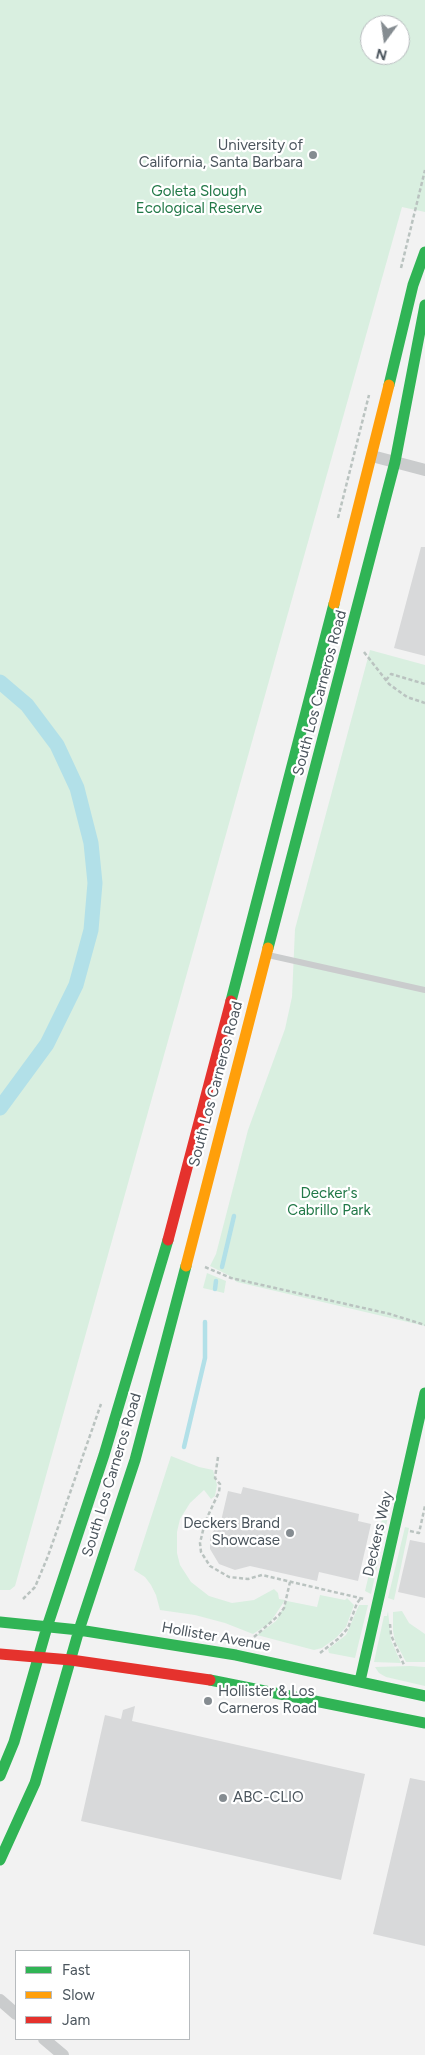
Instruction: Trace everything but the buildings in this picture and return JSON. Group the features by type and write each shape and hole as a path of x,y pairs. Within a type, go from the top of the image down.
{"main road":[{"name":"South Los Carneros Road","path":"0,1776 14,1742 47,1627 104,1455 180,1199 372,456 413,285 425,252"},
{"name":"South Los Carneros Road","path":"0,1860 35,1783 80,1630 135,1460 395,462 425,305"},
{"name":"Deckers Way","path":"360,1681 425,1393"},
{"name":"Hollister Avenue","path":"0,1622 80,1630 236,1655 425,1696"},
{"path":"0,1654 71,1660 234,1684 425,1723"}],"street":[{"path":"372,456 425,470"},
{"path":"0,2000 15,2013"},
{"path":"45,2040 63,2055"}],"lane":[{"path":"267,955 425,990"}],"path":[{"path":"399,275 425,170"},
{"path":"336,525 369,394"},
{"path":"364,652 386,680 407,697 425,703"},
{"path":"386,680 392,674 425,684"},
{"path":"205,1267 231,1278 390,1314 425,1325"},
{"path":"23,1599 35,1587 48,1556 102,1403"},
{"path":"218,1456 215,1478 220,1484 219,1492 205,1522 200,1543 205,1560 218,1572 229,1577 248,1579 262,1575 360,1598 348,1628 338,1639 320,1653"},
{"path":"408,1540 410,1531 419,1533 425,1506"},
{"path":"254,1637 279,1615 284,1608 290,1582"},
{"path":"390,1617 391,1635 404,1665"}],"green space":[{"name":"Goleta Slough Ecological Reserve","path":"0,0 425,0 425,212 402,207 15,1586 10,1590 0,1590"},
{"name":"Decker's Cabrillo Park","path":"370,650 425,665 425,1326 237,1282 210,1266 216,1254 248,1130 285,1029 292,997 295,929"},
{"path":"207,1273 226,1281 224,1293 203,1288"},
{"path":"171,1456 199,1467 213,1470 217,1485 215,1496 211,1499 204,1490 190,1503 180,1519 177,1532 177,1553 180,1565 191,1582 209,1596 232,1603 254,1600 274,1589 278,1593 279,1599 285,1600 270,1623 253,1634 225,1623 195,1615 160,1610 151,1585 145,1577 134,1570"},
{"path":"387,1498 392,1499 371,1594 365,1591"},
{"path":"405,1527 409,1528 394,1600 388,1598"},
{"path":"320,1595 345,1600 347,1598 354,1605 346,1627 336,1638 322,1648 314,1650 257,1635 276,1621 287,1601 317,1607"},
{"path":"359,1605 368,1605 355,1658 329,1653 328,1649 346,1635"},
{"path":"388,1611 391,1640 401,1663 374,1662 384,1616 387,1616"},
{"path":"402,1611 409,1623 425,1634 425,1662 406,1662 395,1641 393,1612"},
{"path":"375,1667 425,1667 425,1686 386,1677 379,1673"}],"waterway":[{"path":"0,682 27,705 57,745 77,788 91,843 95,883 91,930 76,985 47,1044 0,1108"},
{"path":"222,1267 234,1216"},
{"path":"215,1289 216,1281"},
{"path":"184,1447 205,1358 205,1322"}],"traffic: fast":[{"path":"389,385 413,285 425,252"},
{"path":"268,948 395,462 425,305"},
{"path":"231,1001 334,604"},
{"path":"0,1776 14,1742 47,1627 104,1455 168,1240"},
{"path":"0,1860 35,1783 79,1630 135,1460 186,1266"},
{"path":"360,1681 425,1393"},
{"path":"0,1622 79,1630 236,1655 425,1696"},
{"path":"210,1680 425,1723"}],"traffic: slow":[{"path":"334,604 389,385"},
{"path":"186,1266 268,948"}],"traffic: jam":[{"path":"168,1240 231,1001"},
{"path":"0,1654 71,1660 210,1680"}],"place":[{"name":"University of California, Santa Barbara","path":"313,155"},
{"name":"Deckers Brand Showcase","path":"290,1533"},
{"name":"Hollister & Los Carneros Road","path":"208,1701"},
{"name":"ABC-CLIO","path":"223,1798"}]}
